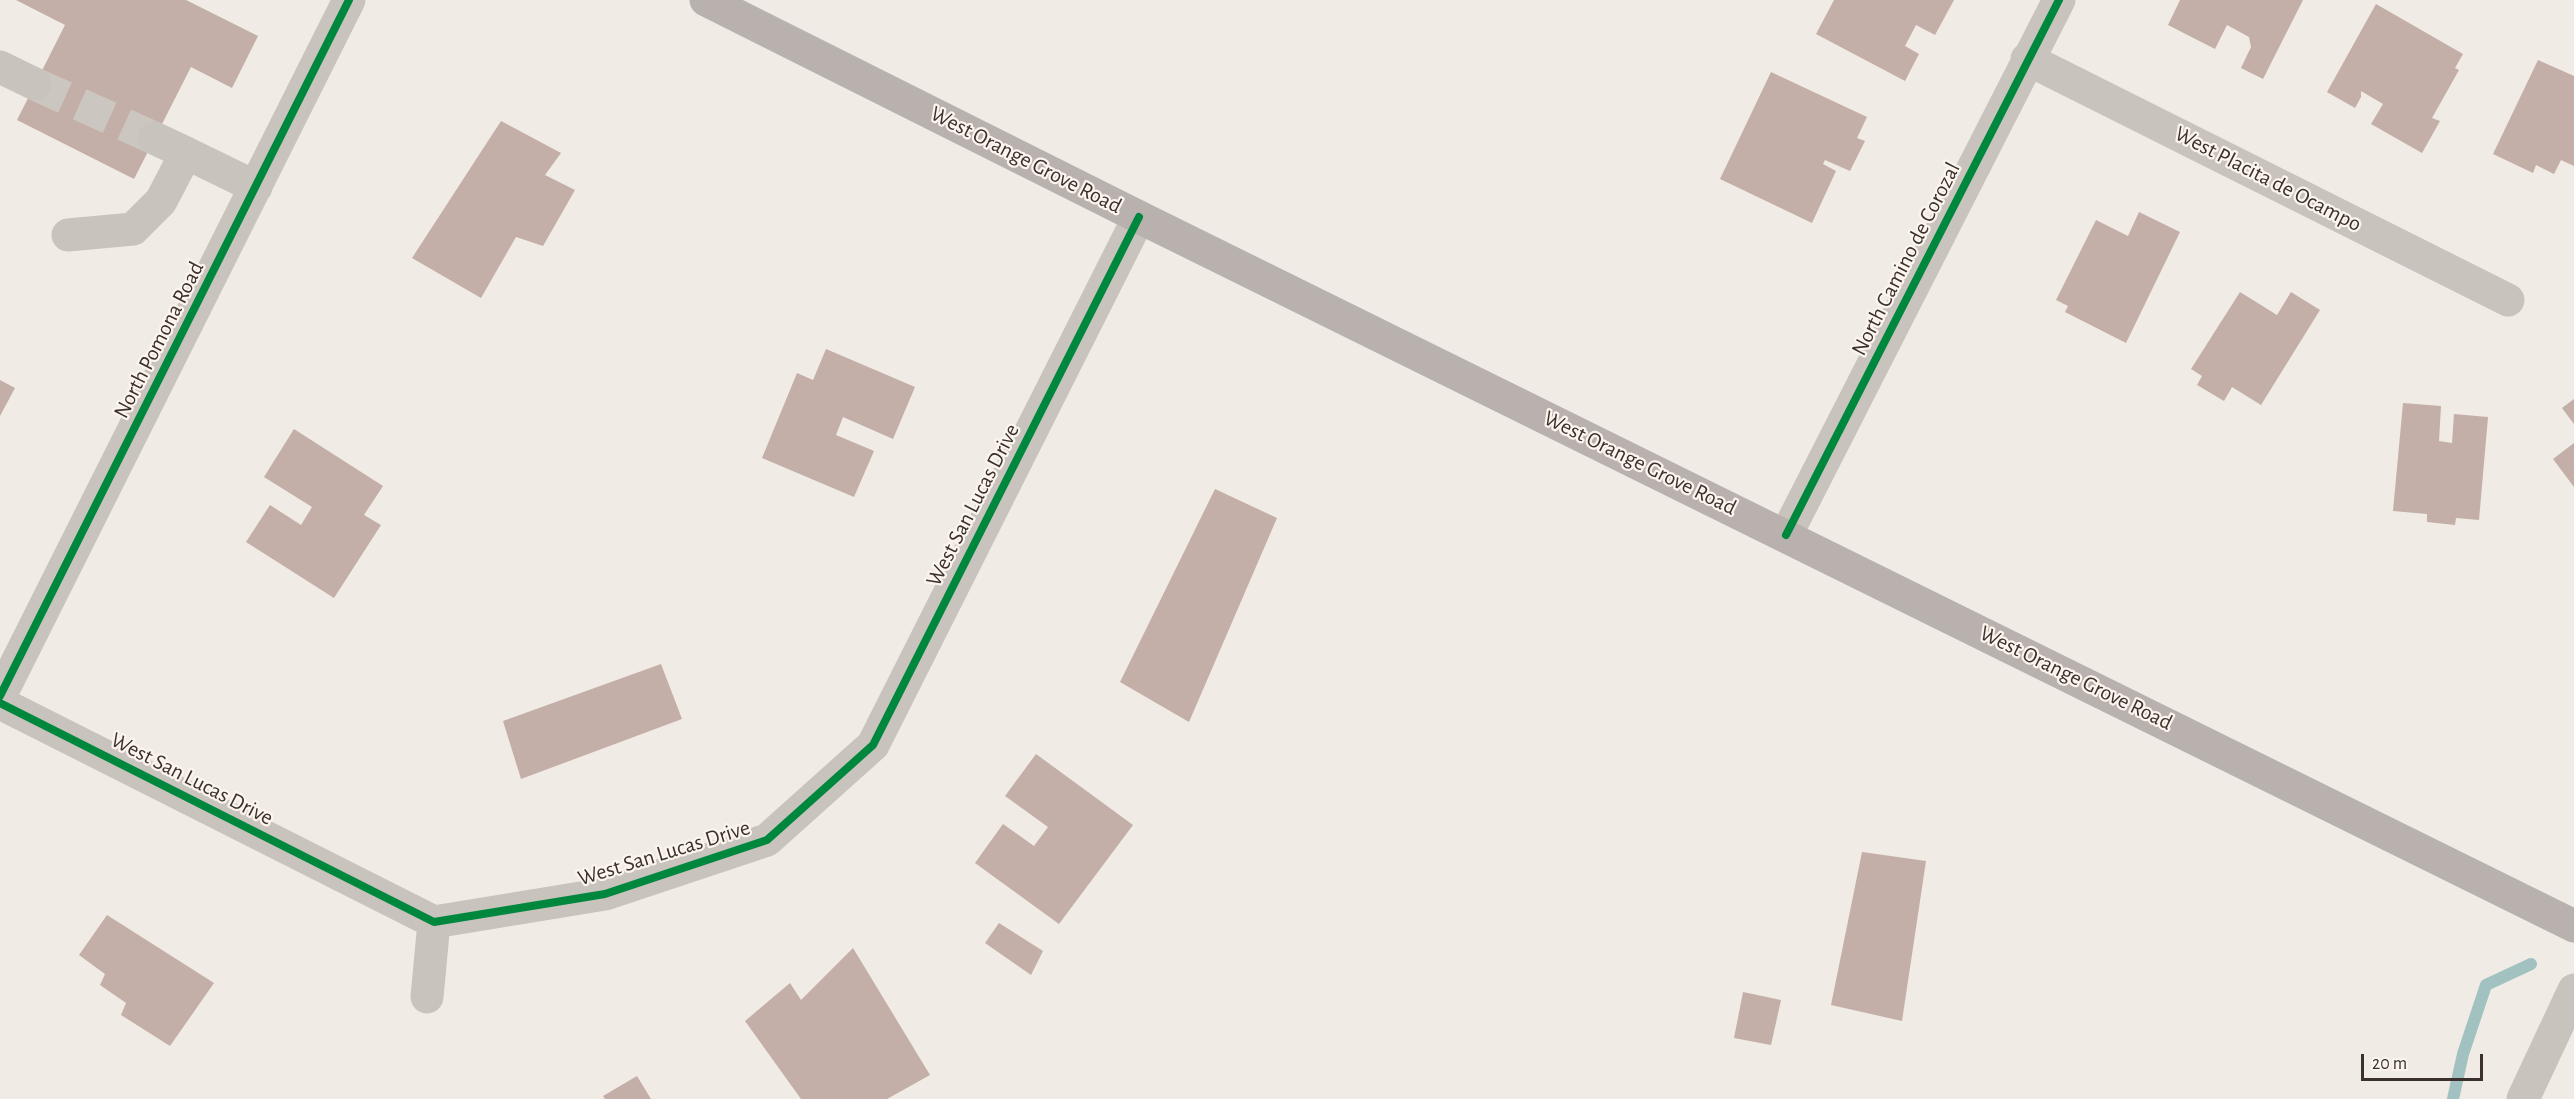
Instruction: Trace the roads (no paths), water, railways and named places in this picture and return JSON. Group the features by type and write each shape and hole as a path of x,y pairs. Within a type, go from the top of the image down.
{"main road":[{"name":"West Orange Grove Road","path":"706,0 1139,217 2574,926"}],"street":[{"name":"North Pomona Road","path":"0,696 349,0"},
{"name":"North Camino de Corozal","path":"1786,535 2059,0"},
{"name":"West Placita de Ocampo","path":"2027,59 2508,300"},
{"path":"0,67 35,84"},
{"path":"154,138 256,188"},
{"path":"68,235 133,230 161,201 186,153"},
{"name":"West San Lucas Drive","path":"0,702 434,922 605,894 767,840 873,745 1139,217"},
{"path":"427,997 434,922"},
{"path":"2523,1099 2574,990"}],"waterway":[{"path":"2453,1099 2463,1054 2486,985 2531,964"}],"tunnel":[{"path":"35,84 154,138"}]}
